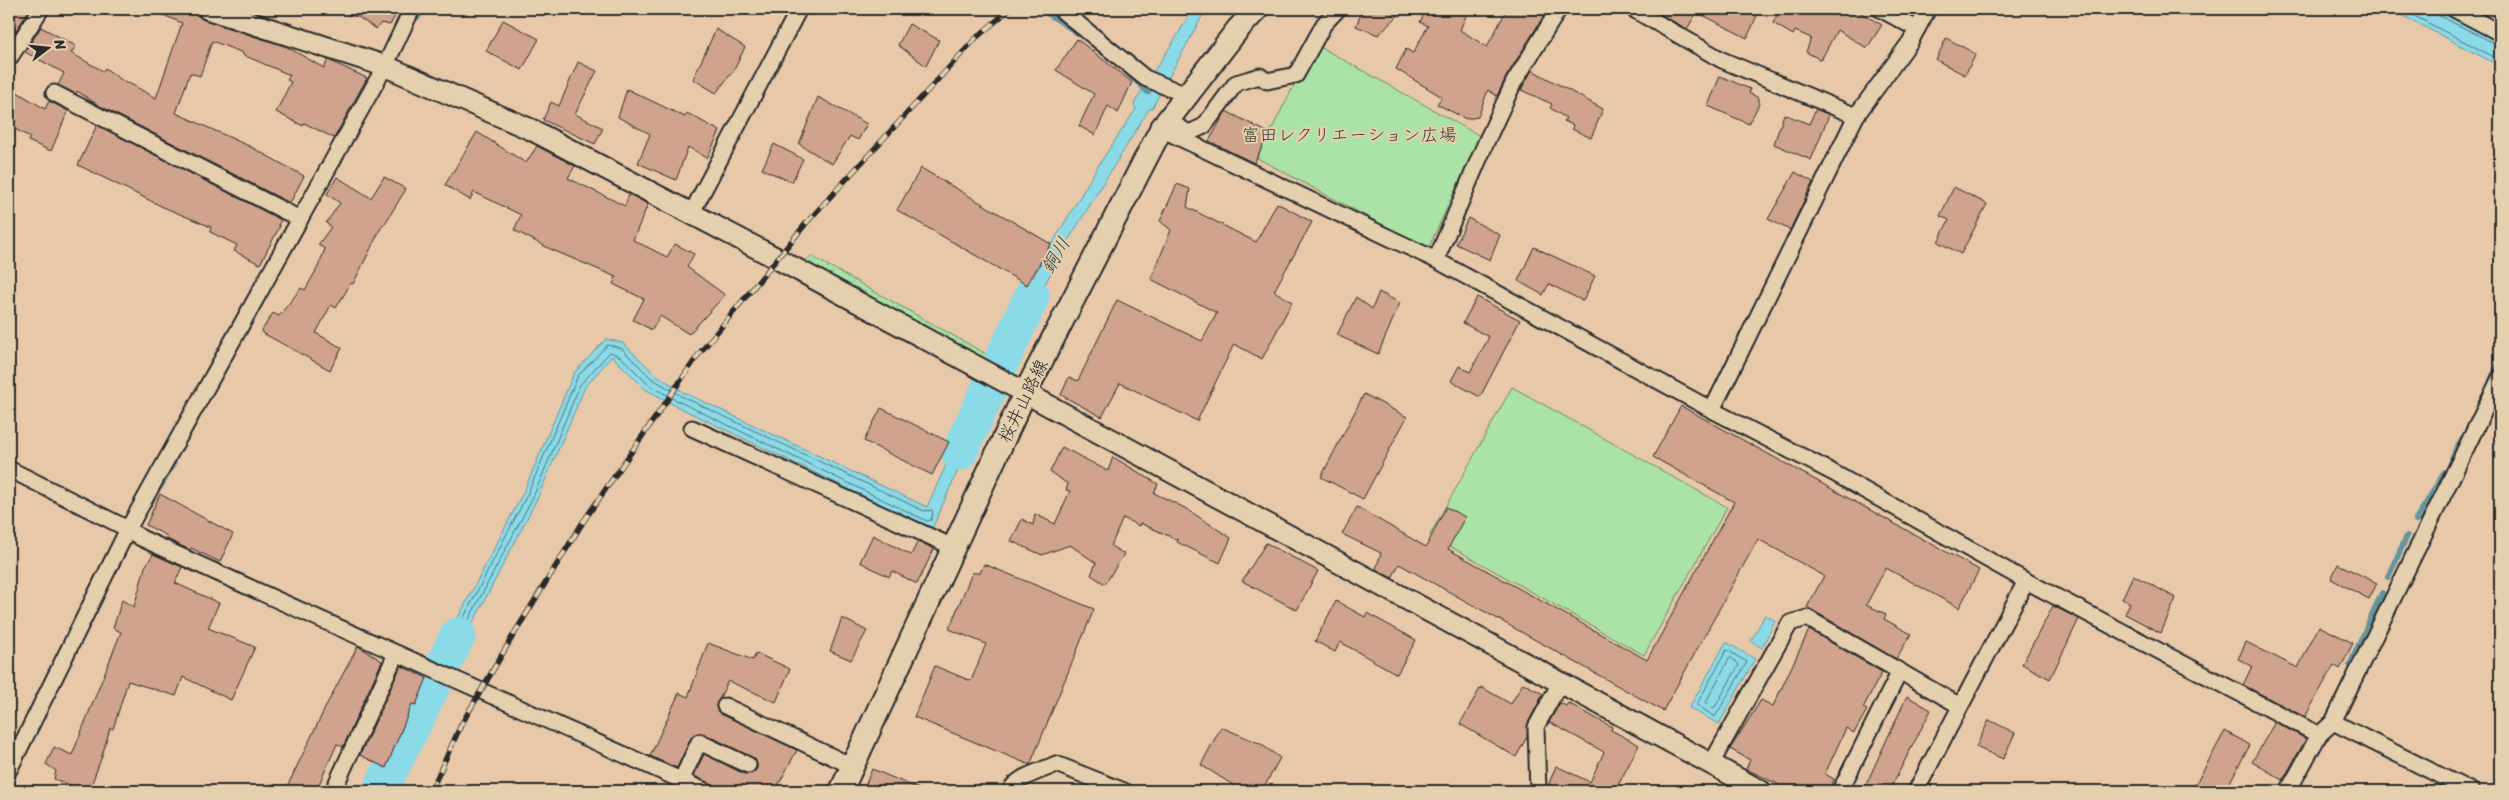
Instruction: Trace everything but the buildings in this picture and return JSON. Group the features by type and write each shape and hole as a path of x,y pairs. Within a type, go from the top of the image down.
{"main road":[{"name":"桜井山路線","path":"841,791 1025,393 1163,125 1186,95 1234,19 1257,9"}],"street":[{"path":"9,59 41,9"},
{"path":"208,9 385,66 532,130 1025,393 1761,791"},
{"path":"9,770 128,529 385,66 412,9"},
{"path":"691,214 799,9"},
{"path":"1060,9 1145,78 1186,95"},
{"path":"1163,125 1189,133 1204,126 1236,83 1260,76 1267,81 1296,75 1324,24 1338,9"},
{"path":"1436,260 1510,91 1559,9"},
{"path":"1632,9 1722,60 1856,116"},
{"path":"1880,9 1917,29"},
{"path":"1712,410 1856,116 1917,29 1928,9"},
{"path":"2454,9 2500,33"},
{"path":"54,93 300,218"},
{"path":"1163,125 1436,260 1712,410 1832,472 2026,580 2319,735"},
{"path":"2288,791 2319,735 2333,722 2500,378"},
{"path":"692,428 953,547"},
{"path":"9,469 128,529 141,538 705,791"},
{"path":"1916,791 2026,580"},
{"path":"1710,764 1790,623 1807,618 1960,706"},
{"path":"333,791 396,654"},
{"path":"1840,791 1900,671"},
{"path":"1538,791 1536,727 1560,683"},
{"path":"726,706 852,766"},
{"path":"2333,722 2471,791"},
{"path":"681,780 699,742 748,765"},
{"path":"1010,791 1021,778 1036,774 1056,764 1124,791"}],"green space":[{"name":"富田レクリエーション広場","path":"1315,44 1480,136 1428,249 1257,158"},
{"path":"811,256 997,360 992,372 799,267"},
{"path":"1512,387 1727,507 1644,655 1430,535"}],"water":[{"path":"1192,9 1206,9 1152,108 1149,109 1066,244 1015,341 1003,334 1042,261 1098,166 1136,109 1134,104"},
{"path":"2390,9 2436,9 2500,42 2500,66"},
{"path":"606,339 623,343 655,374 683,392 927,507 973,405 984,411 932,529 678,407 645,389 612,356 585,387 538,497 448,671 435,662 524,491 574,373"},
{"path":"1765,615 1775,621 1762,648 1751,641"},
{"path":"1726,642 1755,659 1719,724 1689,708"}],"waterway":[{"path":"418,17 422,9"},
{"path":"1041,9 1078,33"},
{"path":"1127,72 1148,92"},
{"name":"銅川","path":"959,453 1032,296"},
{"path":"2491,380 2500,361"},
{"path":"2452,458 2462,439"},
{"path":"160,487 174,462"},
{"path":"2416,520 2445,472"},
{"path":"2388,577 2407,536"},
{"path":"2350,665 2382,593"},
{"path":"380,791 458,635"}],"railway":[{"path":"431,791 461,725 514,634 583,522 699,354 808,221 976,38 1010,9"}]}
